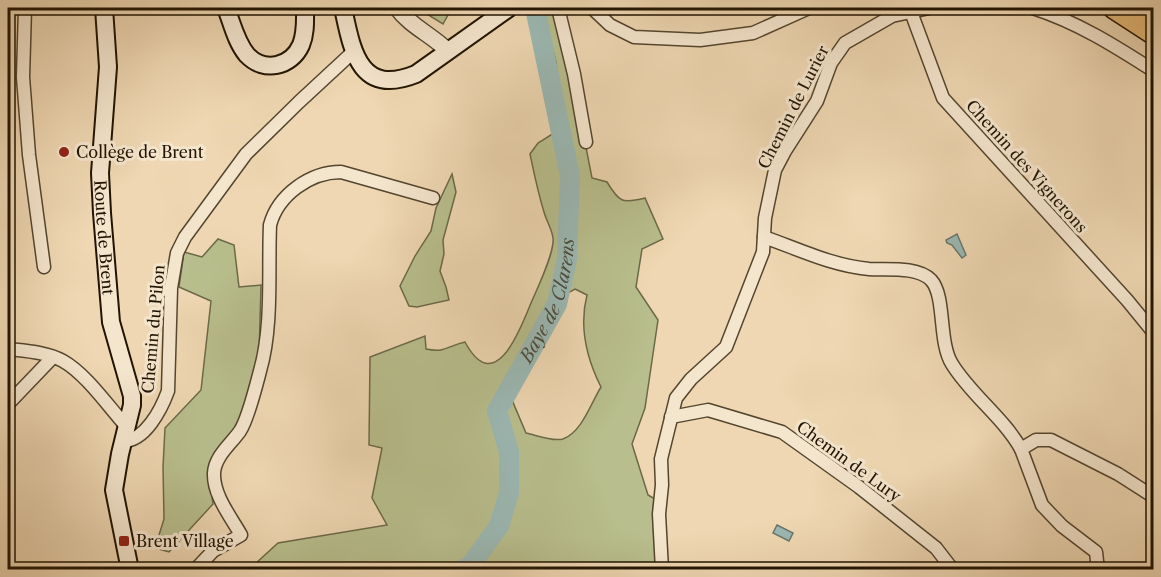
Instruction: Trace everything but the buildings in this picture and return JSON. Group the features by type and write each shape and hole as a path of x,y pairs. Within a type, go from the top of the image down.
{"highway":[{"path":"1114,8 1154,34"},
{"path":"1148,8 1154,11"}],"main road":[{"name":"Route de Brent","path":"104,8 108,67 100,188 111,322 132,396 132,405 115,479 114,498 130,570"},
{"path":"226,8 246,53 256,62 270,66 285,63 297,50 303,37 305,8"},
{"path":"343,8 353,52 362,67 372,75 392,80 404,79 416,74 509,8"}],"street":[{"path":"25,8 23,77 29,155 44,267"},
{"path":"397,8 412,24 434,38 448,51"},
{"path":"558,8 574,74 585,142"},
{"path":"592,8 610,25 634,37 700,40 753,33 809,8"},
{"name":"Chemin de Lurier","path":"662,570 659,514 662,484 661,459 676,398 691,379 726,347 763,252 765,218 776,170 784,152 817,101 831,63 845,43 892,16 907,10 930,8"},
{"path":"1033,8 1068,21 1104,39 1154,71"},
{"name":"Chemin des Vignerons","path":"907,10 943,98 1127,300 1154,333"},
{"name":"Chemin du Pilon","path":"124,433 130,441 140,435 156,416 168,391 171,288 177,253 185,237 246,154 353,52"},
{"path":"195,570 213,552 241,535 220,498 214,482 214,471 216,463 241,430 261,368 267,336 270,225 273,213 280,202 296,188 321,174 331,172 341,172 433,198"},
{"path":"764,237 845,266 910,271 931,280 937,292 944,344 951,363 1021,449 1042,505 1062,526 1096,552 1098,570"},
{"path":"8,348 53,357 74,369 124,433"},
{"path":"8,404 53,357"},
{"name":"Chemin de Lury","path":"671,417 708,410 782,432 859,487 936,548 953,570"},
{"path":"1021,449 1036,440 1051,440 1095,461 1154,497"}],"green space":[{"path":"417,8 439,8 448,15 443,24"},
{"path":"547,9 559,10 592,178 607,182 622,200 645,198 663,239 642,249 636,287 658,320 645,408 632,444 648,495 660,502 660,569 255,570 255,564 278,543 387,525 372,498 382,448 369,445 370,357 425,336 426,349 442,350 465,342 476,358 486,363 496,361 505,354 513,342 545,270 553,244 530,154 538,143 551,135 562,118 556,62 545,21","holes":["575,289 587,295 584,330 588,354 601,387 581,424 570,435 554,440 526,433 504,381 553,301"]},
{"path":"452,174 456,192 443,240 444,254 440,271 449,300 417,307 409,306 400,286 431,231 436,208"},
{"path":"218,239 234,245 239,287 261,285 259,357 247,405 210,481 213,504 169,552 155,548 164,519 165,428 201,390 211,301 179,287 184,252 202,257"}],"water":[{"path":"957,234 966,255 962,258 946,240"},
{"path":"777,525 793,533 789,541 773,533"}],"waterway":[{"name":"Baye de Clarens","path":"462,570 470,566 499,526 509,493 509,452 497,411 557,304 567,259 570,176 535,8"}],"place":[{"name":"Collège de Brent","path":"64,152"},
{"name":"Brent Village","path":"124,541"}]}
